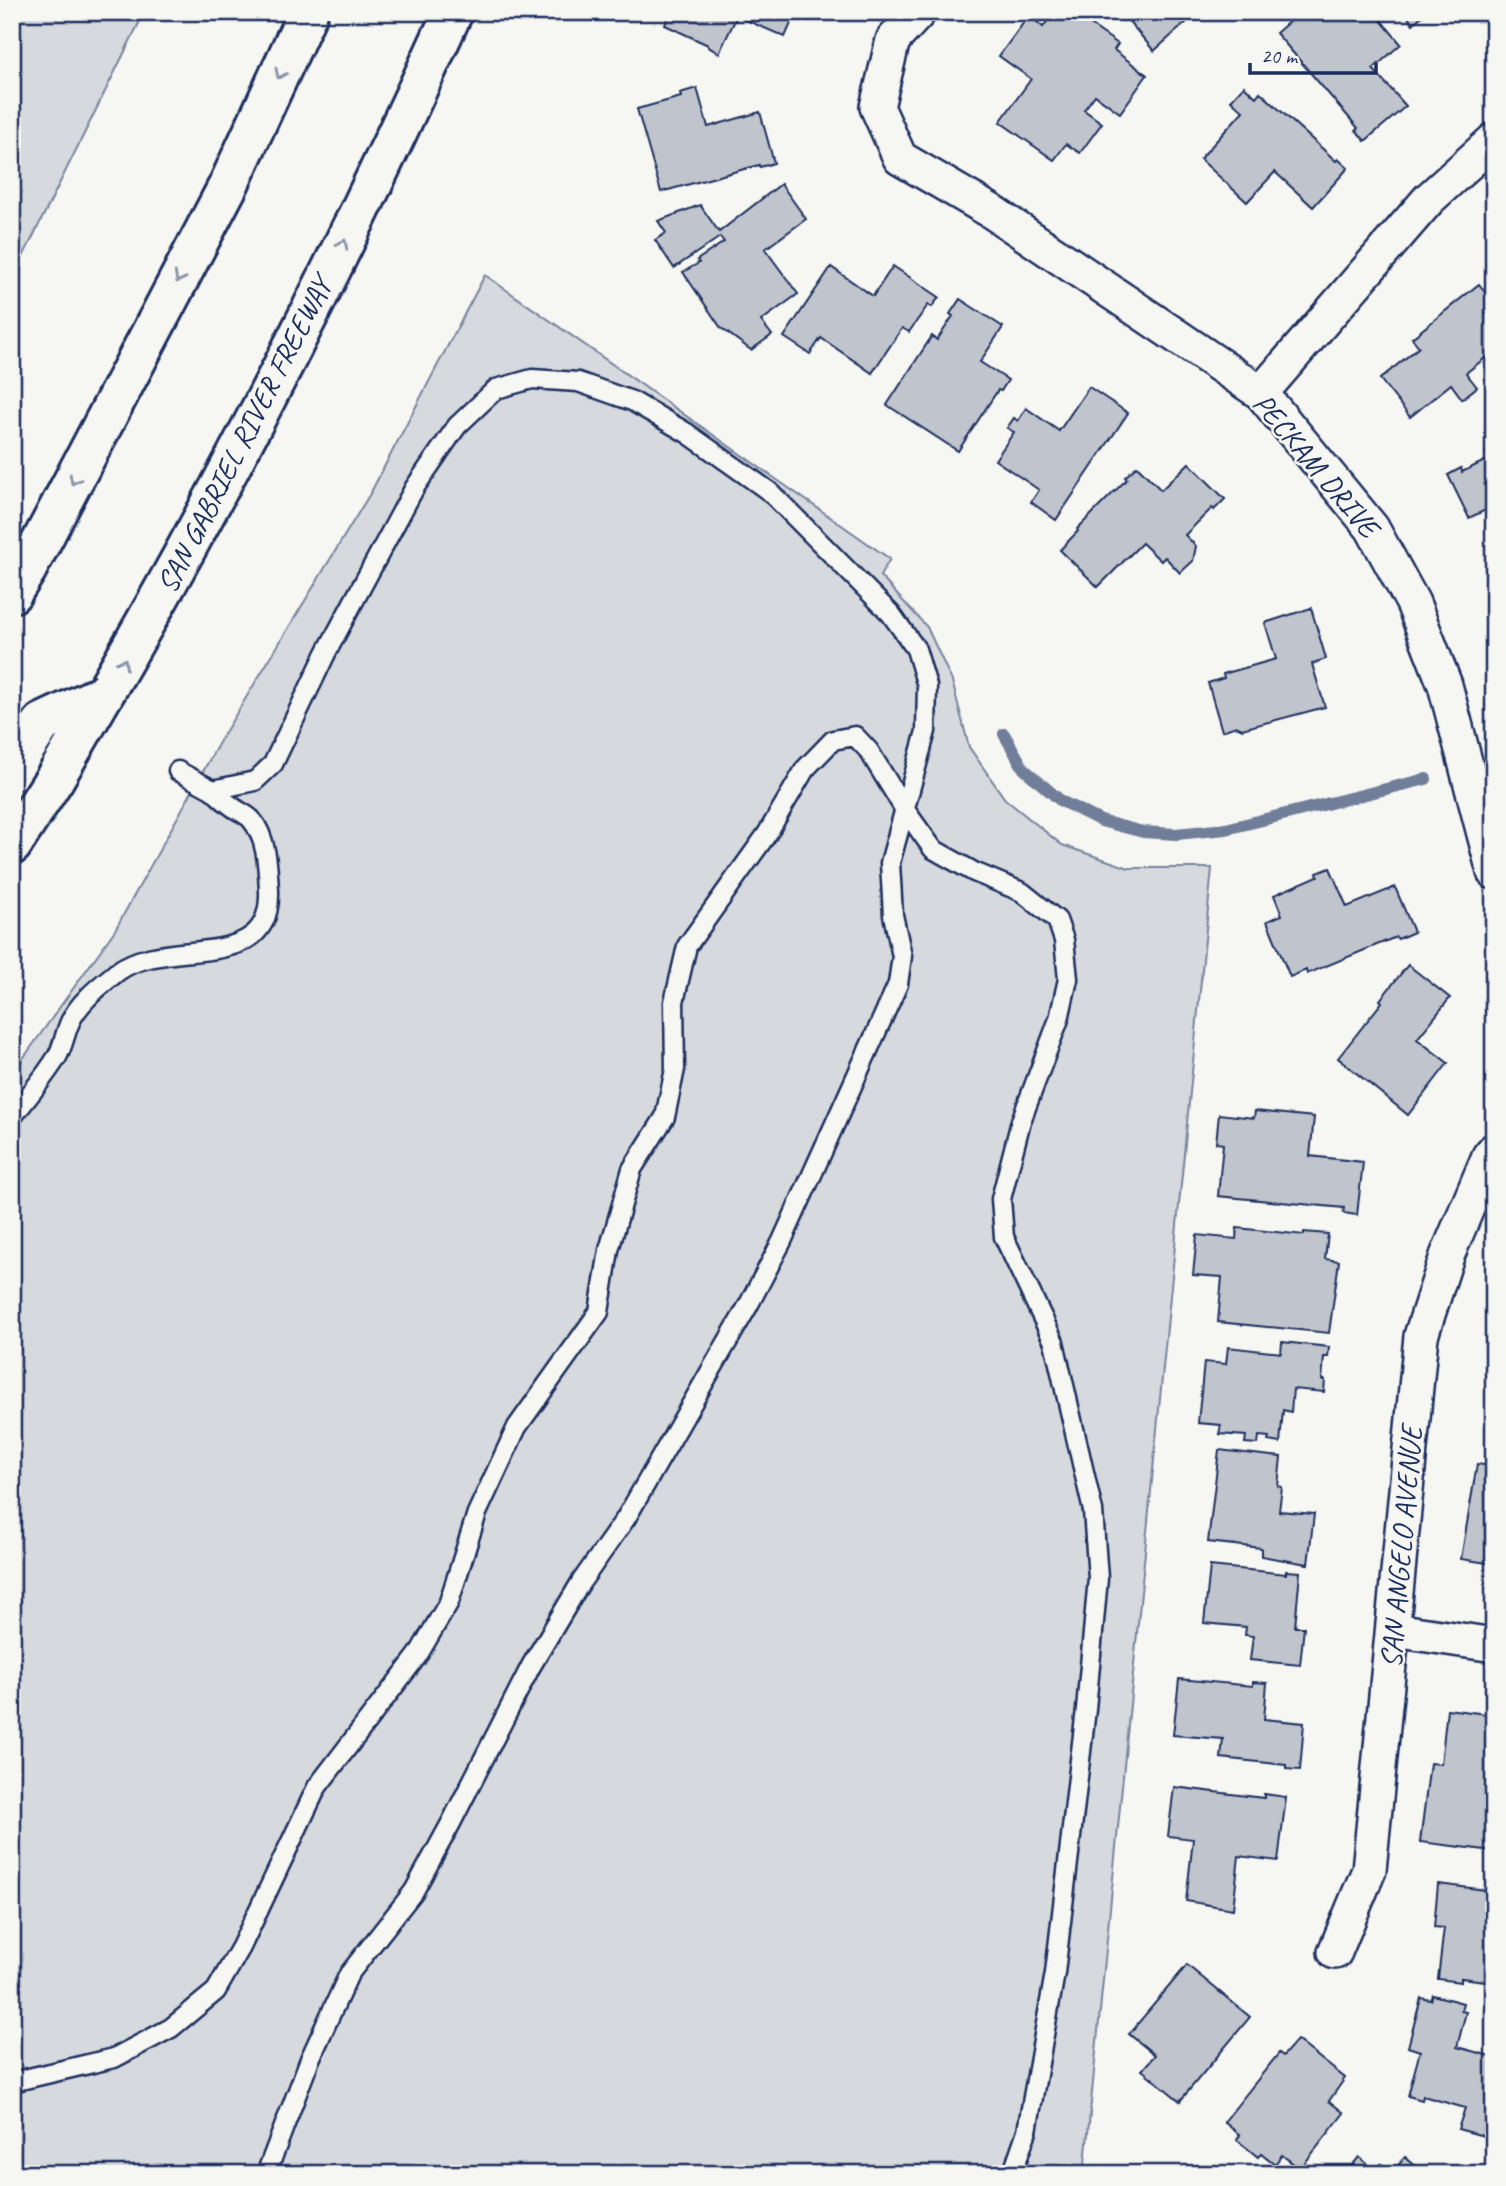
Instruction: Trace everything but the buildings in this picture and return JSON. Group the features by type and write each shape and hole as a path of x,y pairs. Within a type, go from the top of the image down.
{"highway":[{"path":"20,581 228,186 308,12"},
{"name":"SAN GABRIEL RIVER FREEWAY","path":"12,845 142,631 201,525 303,327 453,12"},
{"path":"16,764 42,723 104,694"}],"street":[{"name":"PECKAM DRIVE","path":"919,12 893,40 877,107 900,158 991,211 1261,393 1372,528 1413,603 1446,685 1494,872"},
{"path":"1261,393 1429,199 1494,140"},
{"name":"SAN ANGELO AVENUE","path":"1335,1952 1369,1870 1421,1336 1447,1256 1489,1156 1494,1150"},
{"path":"1394,1630 1494,1645"}],"lane":[{"path":"213,790 255,780 273,764 326,653 422,477 457,426 496,389 533,379 578,382 632,401 687,433 770,492 891,614 916,649 928,686 926,731 890,863 892,915 902,956 898,984 782,1241 748,1306 626,1518 581,1582 531,1666 452,1824 414,1891 349,1974 310,2059 266,2174"},
{"path":"12,2082 114,2058 171,2028 216,1991 241,1947 317,1787 418,1655 449,1602 477,1513 517,1427 600,1312 609,1250 632,1169 665,1117 675,1069 674,1002 687,946 767,834 805,769 832,740 855,736 869,751 905,810 933,849 974,872 1023,892 1057,920 1064,940 1069,979 1059,1019 1021,1121 1002,1199 1004,1237 1054,1342 1093,1511 1098,1578 1086,1709 1055,1973 1027,2131 1012,2174"},
{"path":"12,1117 58,1056 76,1009 119,970 141,959 166,953 231,947 249,939 263,924 269,905 268,871 261,836 250,818 229,805 213,790 178,771"}],"shaded area":[{"path":"12,12 134,12 142,17 12,279"},
{"path":"485,275 890,559 880,576 927,627 952,681 969,747 1005,799 1062,845 1129,868 1212,868 1084,2174 12,2174 12,1074 115,930 221,739 371,492"}],"waterway":[{"path":"1004,734 1024,769 1061,801 1101,821 1143,832 1176,834 1226,829 1426,779"}]}
